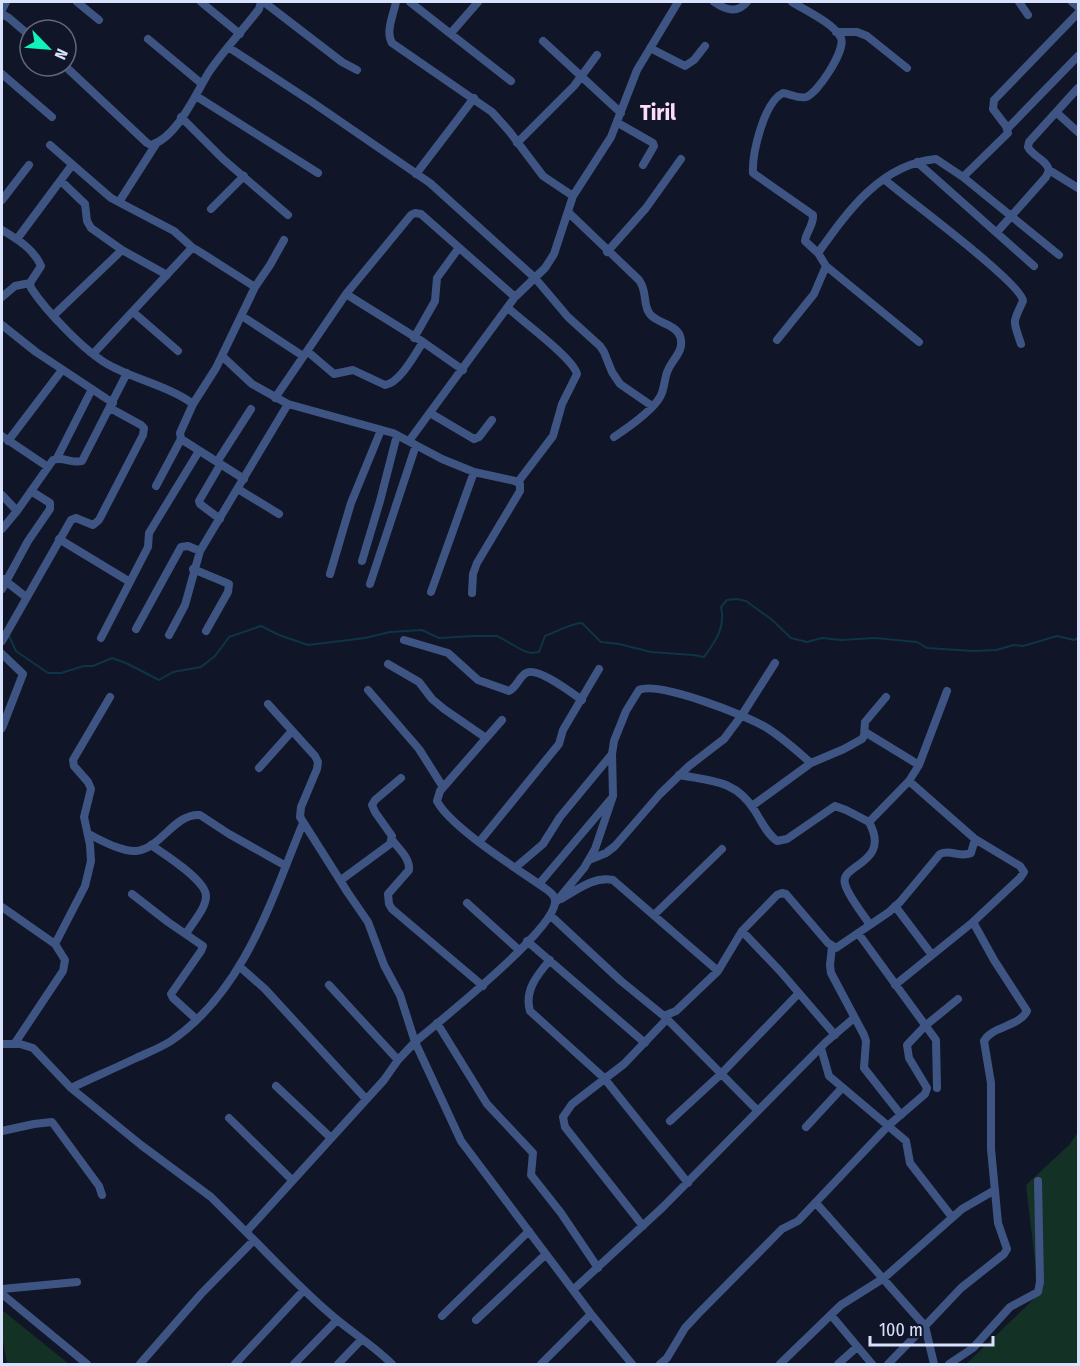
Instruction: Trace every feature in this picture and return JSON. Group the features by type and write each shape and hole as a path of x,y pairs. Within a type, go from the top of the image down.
{"street":[{"path":"6,2 2,12 18,26"},
{"path":"77,2 99,20"},
{"path":"201,2 240,34"},
{"path":"119,202 156,144 170,132 202,84 263,2 342,62 357,70"},
{"path":"396,2 389,32 392,43 492,112 543,176 573,196"},
{"path":"410,2 511,81"},
{"path":"451,33 478,2"},
{"path":"370,584 413,443 430,413 515,297 545,268 554,254 573,196 611,137 637,69 678,2"},
{"path":"714,2 734,10 741,9 747,2"},
{"path":"792,2 831,26 842,40 841,51 816,89 807,96 783,93 778,95 771,104 760,130 753,173 813,215 805,241 826,266 919,342"},
{"path":"1019,2 1028,15"},
{"path":"1072,2 1078,7"},
{"path":"963,177 1007,136 1007,129 993,109 993,100 1078,13"},
{"path":"836,32 857,32 867,36 907,68"},
{"path":"148,39 202,84"},
{"path":"543,40 621,112"},
{"path":"650,48 685,66 694,60 705,46"},
{"path":"228,48 430,183 535,279 568,317 600,346 620,384 652,406"},
{"path":"518,143 582,76 597,56"},
{"path":"1007,129 1078,56"},
{"path":"2,74 52,117"},
{"path":"78,78 147,143 156,144"},
{"path":"1078,88 1033,136 1028,147 1048,166 1049,170 1078,189"},
{"path":"195,96 318,173"},
{"path":"416,174 474,98"},
{"path":"1056,112 1078,132"},
{"path":"181,117 223,159 288,214"},
{"path":"618,123 653,143 652,150 643,165"},
{"path":"50,145 119,202 174,231 193,248 255,286"},
{"path":"608,252 646,208 681,159"},
{"path":"814,250 858,199 884,179 916,162 936,159 963,177 1059,255"},
{"path":"916,162 1034,266"},
{"path":"2,200 29,165"},
{"path":"17,239 72,165"},
{"path":"997,232 1046,177 1049,170"},
{"path":"211,209 244,176"},
{"path":"884,179 986,261 1020,292 1023,301 1014,318 1014,324 1021,344"},
{"path":"61,181 85,204 87,221 92,228 122,250 167,275"},
{"path":"568,212 643,285 648,310 675,329 681,338 679,354 668,369 660,398 631,426 614,437"},
{"path":"275,398 346,294 415,213 421,214 515,297"},
{"path":"2,231 17,239 38,257 41,266 30,283 15,286 2,297"},
{"path":"156,486 181,438 180,433 193,404 222,356 255,286 284,240"},
{"path":"93,354 193,248"},
{"path":"414,338 435,301 437,278 458,249"},
{"path":"54,315 122,250"},
{"path":"777,340 814,294 826,266"},
{"path":"30,283 34,294 93,354 109,365 193,404"},
{"path":"346,294 463,370"},
{"path":"507,308 573,366 577,374 562,404 553,436 518,482"},
{"path":"133,312 178,351"},
{"path":"242,316 305,353 334,374 353,370 385,385 398,378 423,342"},
{"path":"2,325 36,352 92,389 144,428 143,435 97,522 90,525 74,518 59,539 2,639"},
{"path":"222,356 252,384 288,404 397,435 442,459 474,472 518,482"},
{"path":"48,467 5,439 62,370"},
{"path":"57,458 82,461 128,373"},
{"path":"2,529 53,460 57,458 92,389"},
{"path":"169,635 185,605 200,551 288,404"},
{"path":"220,519 199,501 202,492 251,409"},
{"path":"430,413 474,439 479,437 492,420"},
{"path":"330,574 351,503 381,430"},
{"path":"362,561 397,435"},
{"path":"181,438 244,479"},
{"path":"101,638 148,547 149,534 199,451"},
{"path":"431,592 474,472"},
{"path":"472,593 474,570 520,491 518,482"},
{"path":"238,489 279,514"},
{"path":"26,597 3,582 51,506 31,491"},
{"path":"2,495 17,511"},
{"path":"59,539 130,582"},
{"path":"136,629 181,547 188,546 200,551"},
{"path":"194,568 229,584 228,592 206,631"},
{"path":"404,639 448,653 478,680 503,689 509,691 514,688 525,673 532,671 541,674 582,700"},
{"path":"2,654 23,674 2,728"},
{"path":"590,860 615,846 688,765 724,739 775,663"},
{"path":"388,664 419,682 432,699 486,738"},
{"path":"480,841 556,749 564,730 600,669"},
{"path":"246,1232 384,1080 415,1042 483,986 550,915 556,902 590,860 614,796 612,754 617,732 634,697 644,688 655,688 742,715 766,727 811,762"},
{"path":"368,690 419,749 443,787"},
{"path":"869,822 909,781 919,765 947,691"},
{"path":"55,944 85,885 91,861 84,812 91,789 73,763 110,697"},
{"path":"752,806 811,762 856,744 864,736 865,722 886,697"},
{"path":"268,704 318,762 301,807 300,817 373,931 384,965 400,995 415,1042 461,1141 632,1365"},
{"path":"502,720 437,796 446,814 539,884 554,896 556,902"},
{"path":"259,768 292,731"},
{"path":"865,732 919,765"},
{"path":"516,867 543,844 560,817 612,754"},
{"path":"679,775 730,786 740,791 777,841 787,839 835,806 869,822 876,838 874,849 844,878 847,890 870,925"},
{"path":"401,778 372,805 410,866 388,894 389,904 483,986"},
{"path":"895,985 973,922 1024,872 1020,866 975,839 909,781"},
{"path":"539,884 614,796"},
{"path":"88,834 136,851 151,845 183,819 194,814 200,815 286,866"},
{"path":"71,1088 169,1042 196,1019 228,986 286,866 303,823"},
{"path":"832,947 836,948 895,906 940,854 947,852 967,855 975,839"},
{"path":"341,880 387,847 392,840"},
{"path":"151,845 196,880 205,890 206,895 202,907 186,934"},
{"path":"654,915 722,849"},
{"path":"556,902 596,880 604,878 613,880 718,971"},
{"path":"643,1226 563,1122 563,1117 572,1104 616,1071 666,1017 676,1011 718,971 742,931 782,893 786,894 832,947 831,973 866,1041 864,1068 901,1115"},
{"path":"132,894 202,944 203,947 171,994 196,1019"},
{"path":"467,903 519,950"},
{"path":"895,906 932,955"},
{"path":"2,907 55,944 65,960 63,971 15,1043"},
{"path":"550,915 621,981 666,1017 758,1112"},
{"path":"888,1365 961,1287 1007,1251 998,1223 991,1149 991,1083 985,1040 988,1036 1022,1017 1027,1011 973,922"},
{"path":"742,931 835,1035"},
{"path":"858,933 937,1043 937,1088"},
{"path":"527,941 645,1042"},
{"path":"550,960 533,982 528,999 530,1011 604,1078 688,1183"},
{"path":"239,966 265,989 366,1099"},
{"path":"329,984 398,1060"},
{"path":"670,1121 721,1074 799,993"},
{"path":"660,1365 668,1358 685,1328 698,1314 782,1229 798,1221 888,1125 927,1090 906,1049 909,1042 925,1026 958,999"},
{"path":"573,1290 688,1183 854,1017"},
{"path":"437,1023 488,1104 533,1153 530,1171 532,1177 561,1213 598,1268"},
{"path":"2,1044 15,1043 33,1048 71,1088 141,1145 197,1186 304,1290 337,1320 375,1347 392,1365"},
{"path":"821,1048 829,1076 906,1141 910,1163 952,1217"},
{"path":"276,1086 331,1138"},
{"path":"806,1126 842,1088"},
{"path":"229,1118 292,1180"},
{"path":"2,1131 52,1122 99,1186 102,1195"},
{"path":"949,1365 973,1348 1010,1307 1038,1292 1040,1282 1038,1181"},
{"path":"780,1365 841,1305 884,1278 952,1217 995,1190"},
{"path":"816,1203 926,1326 934,1365"},
{"path":"442,1316 528,1231"},
{"path":"140,1365 201,1294 254,1240"},
{"path":"476,1320 546,1254"},
{"path":"2,1289 77,1282"},
{"path":"236,1365 304,1290"},
{"path":"2,1294 87,1365"},
{"path":"541,1365 591,1314"},
{"path":"831,1315 872,1365"},
{"path":"294,1365 337,1320"},
{"path":"338,1365 362,1339"},
{"path":"838,1365 857,1347"}],"green space":[{"path":"1078,1132 1078,1364 966,1364 1039,1294 1026,1185 1070,1144"},
{"path":"2,1310 69,1364 7,1364 2,1335"}],"waterway":[{"path":"9,636 16,651 48,673 61,673 84,666 93,666 112,658 159,680 173,672 201,667 215,656 229,637 261,626 308,645 365,638 390,632 422,630 439,638 497,636 531,653 539,652 545,636 568,626 582,623 601,642 651,652 704,657 721,628 721,607 727,600 737,599 746,601 771,619 791,638 807,642 822,638 841,640 875,638 917,642 927,648 973,651 996,650 1014,645 1023,646 1057,636 1074,640 1078,638"}],"district":[{"name":"Tiril","path":"658,112"}]}
